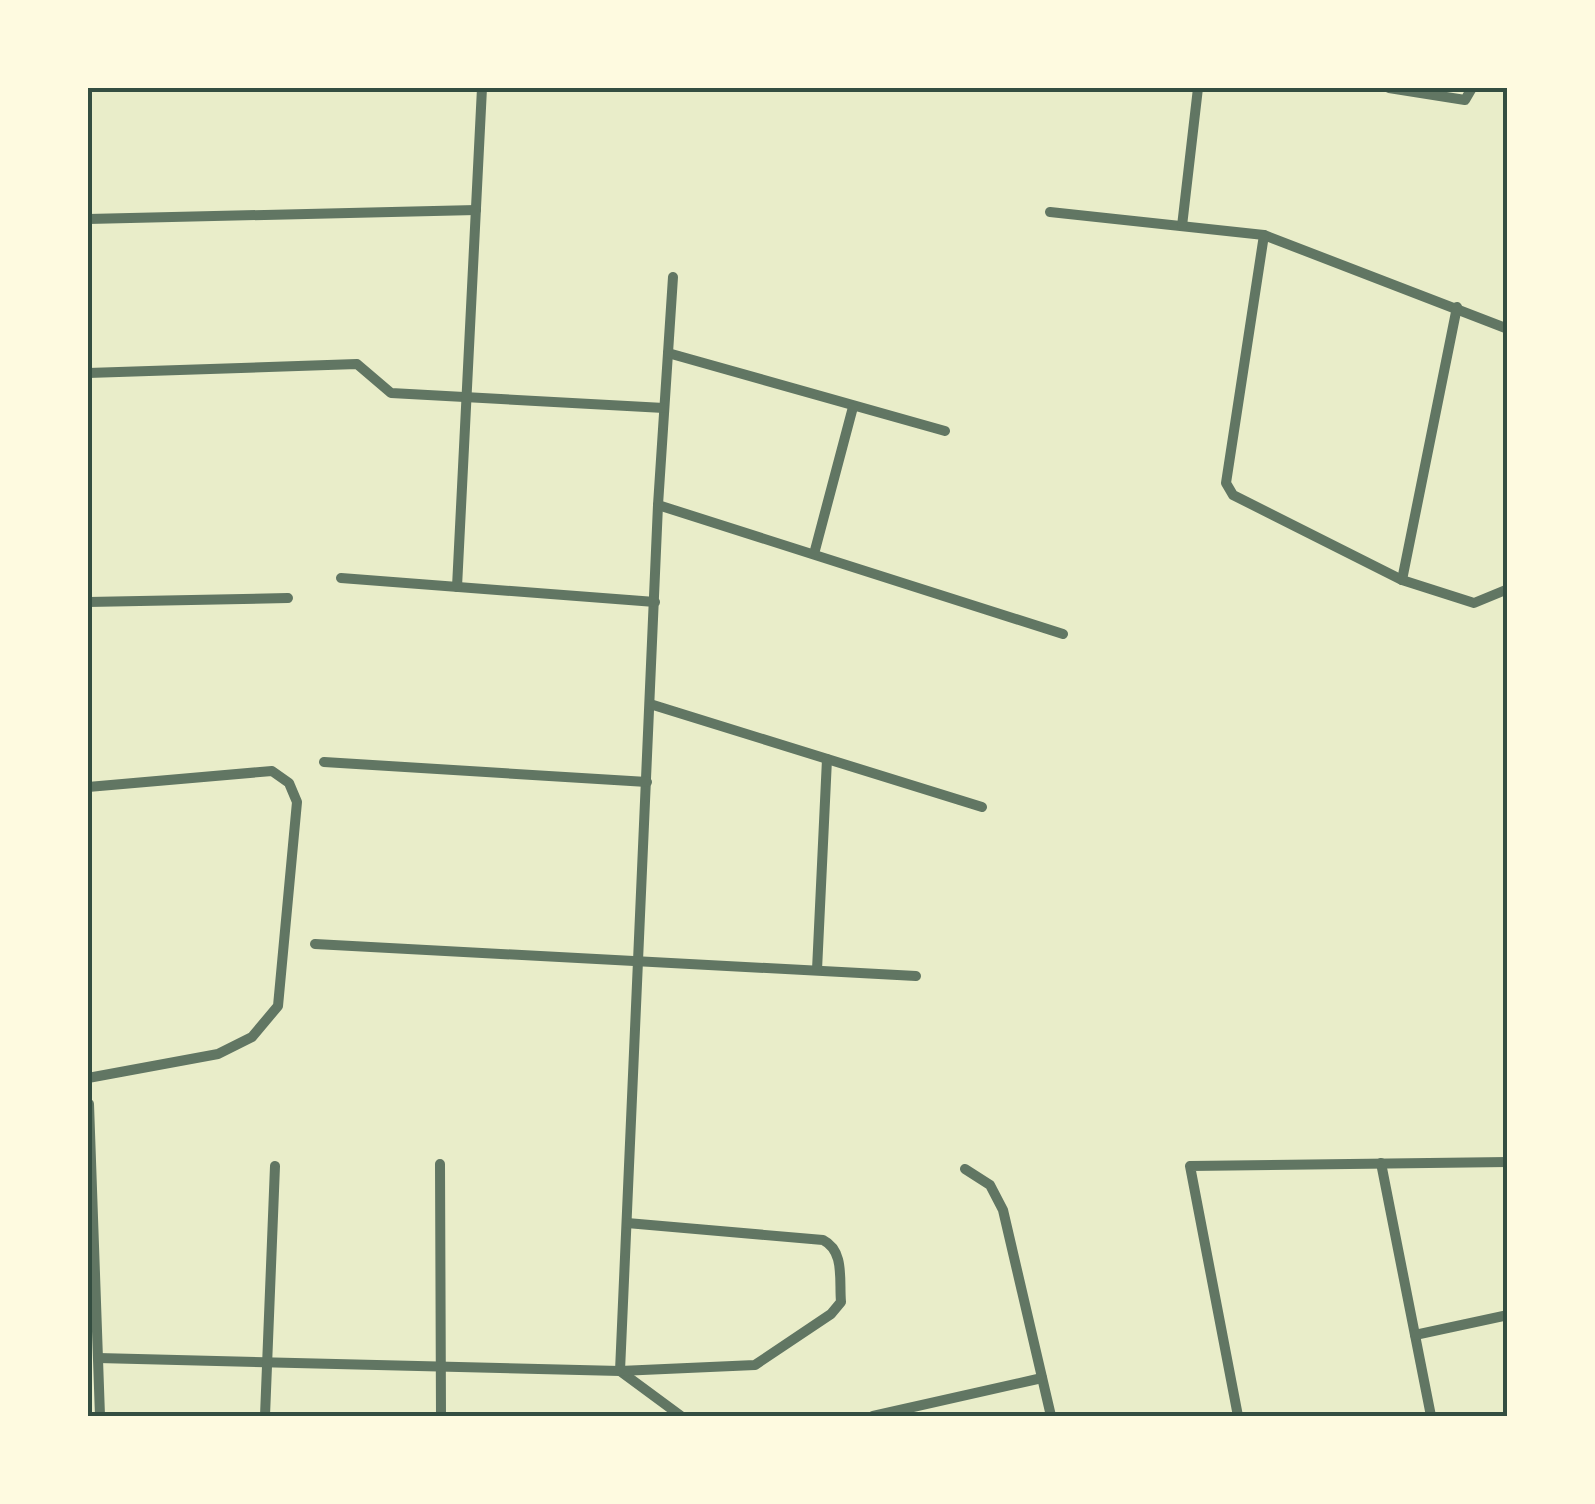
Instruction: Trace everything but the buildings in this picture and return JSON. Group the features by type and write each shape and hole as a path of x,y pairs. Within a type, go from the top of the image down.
{"street":[{"path":"457,587 482,88"},
{"path":"1182,226 1198,88"},
{"path":"1389,88 1465,100 1472,88"},
{"path":"88,218 476,210"},
{"path":"1050,212 1264,236 1508,329"},
{"path":"1264,236 1226,483 1234,495 1402,580 1474,603 1508,589"},
{"path":"620,1370 658,504 673,277"},
{"path":"1402,580 1457,307"},
{"path":"668,353 945,431"},
{"path":"88,373 357,364 392,393 664,408"},
{"path":"814,554 853,407"},
{"path":"658,504 1064,634"},
{"path":"340,578 654,602"},
{"path":"88,602 288,598"},
{"path":"650,704 982,807"},
{"path":"817,970 826,759"},
{"path":"324,762 646,782"},
{"path":"88,787 272,771 288,782 297,802 278,1006 252,1037 218,1054 88,1078"},
{"path":"315,944 916,976"},
{"path":"89,1104 92,1311 100,1416"},
{"path":"1238,1416 1190,1166 1508,1162"},
{"path":"1382,1163 1431,1416"},
{"path":"440,1164 441,1416"},
{"path":"265,1416 275,1166"},
{"path":"965,1169 990,1185 1003,1210 1051,1416"},
{"path":"98,1358 620,1370 755,1365 830,1314 841,1302 838,1253 823,1240 627,1222"},
{"path":"1415,1335 1508,1315"},
{"path":"620,1370 681,1416"},
{"path":"873,1416 1042,1378"}]}
